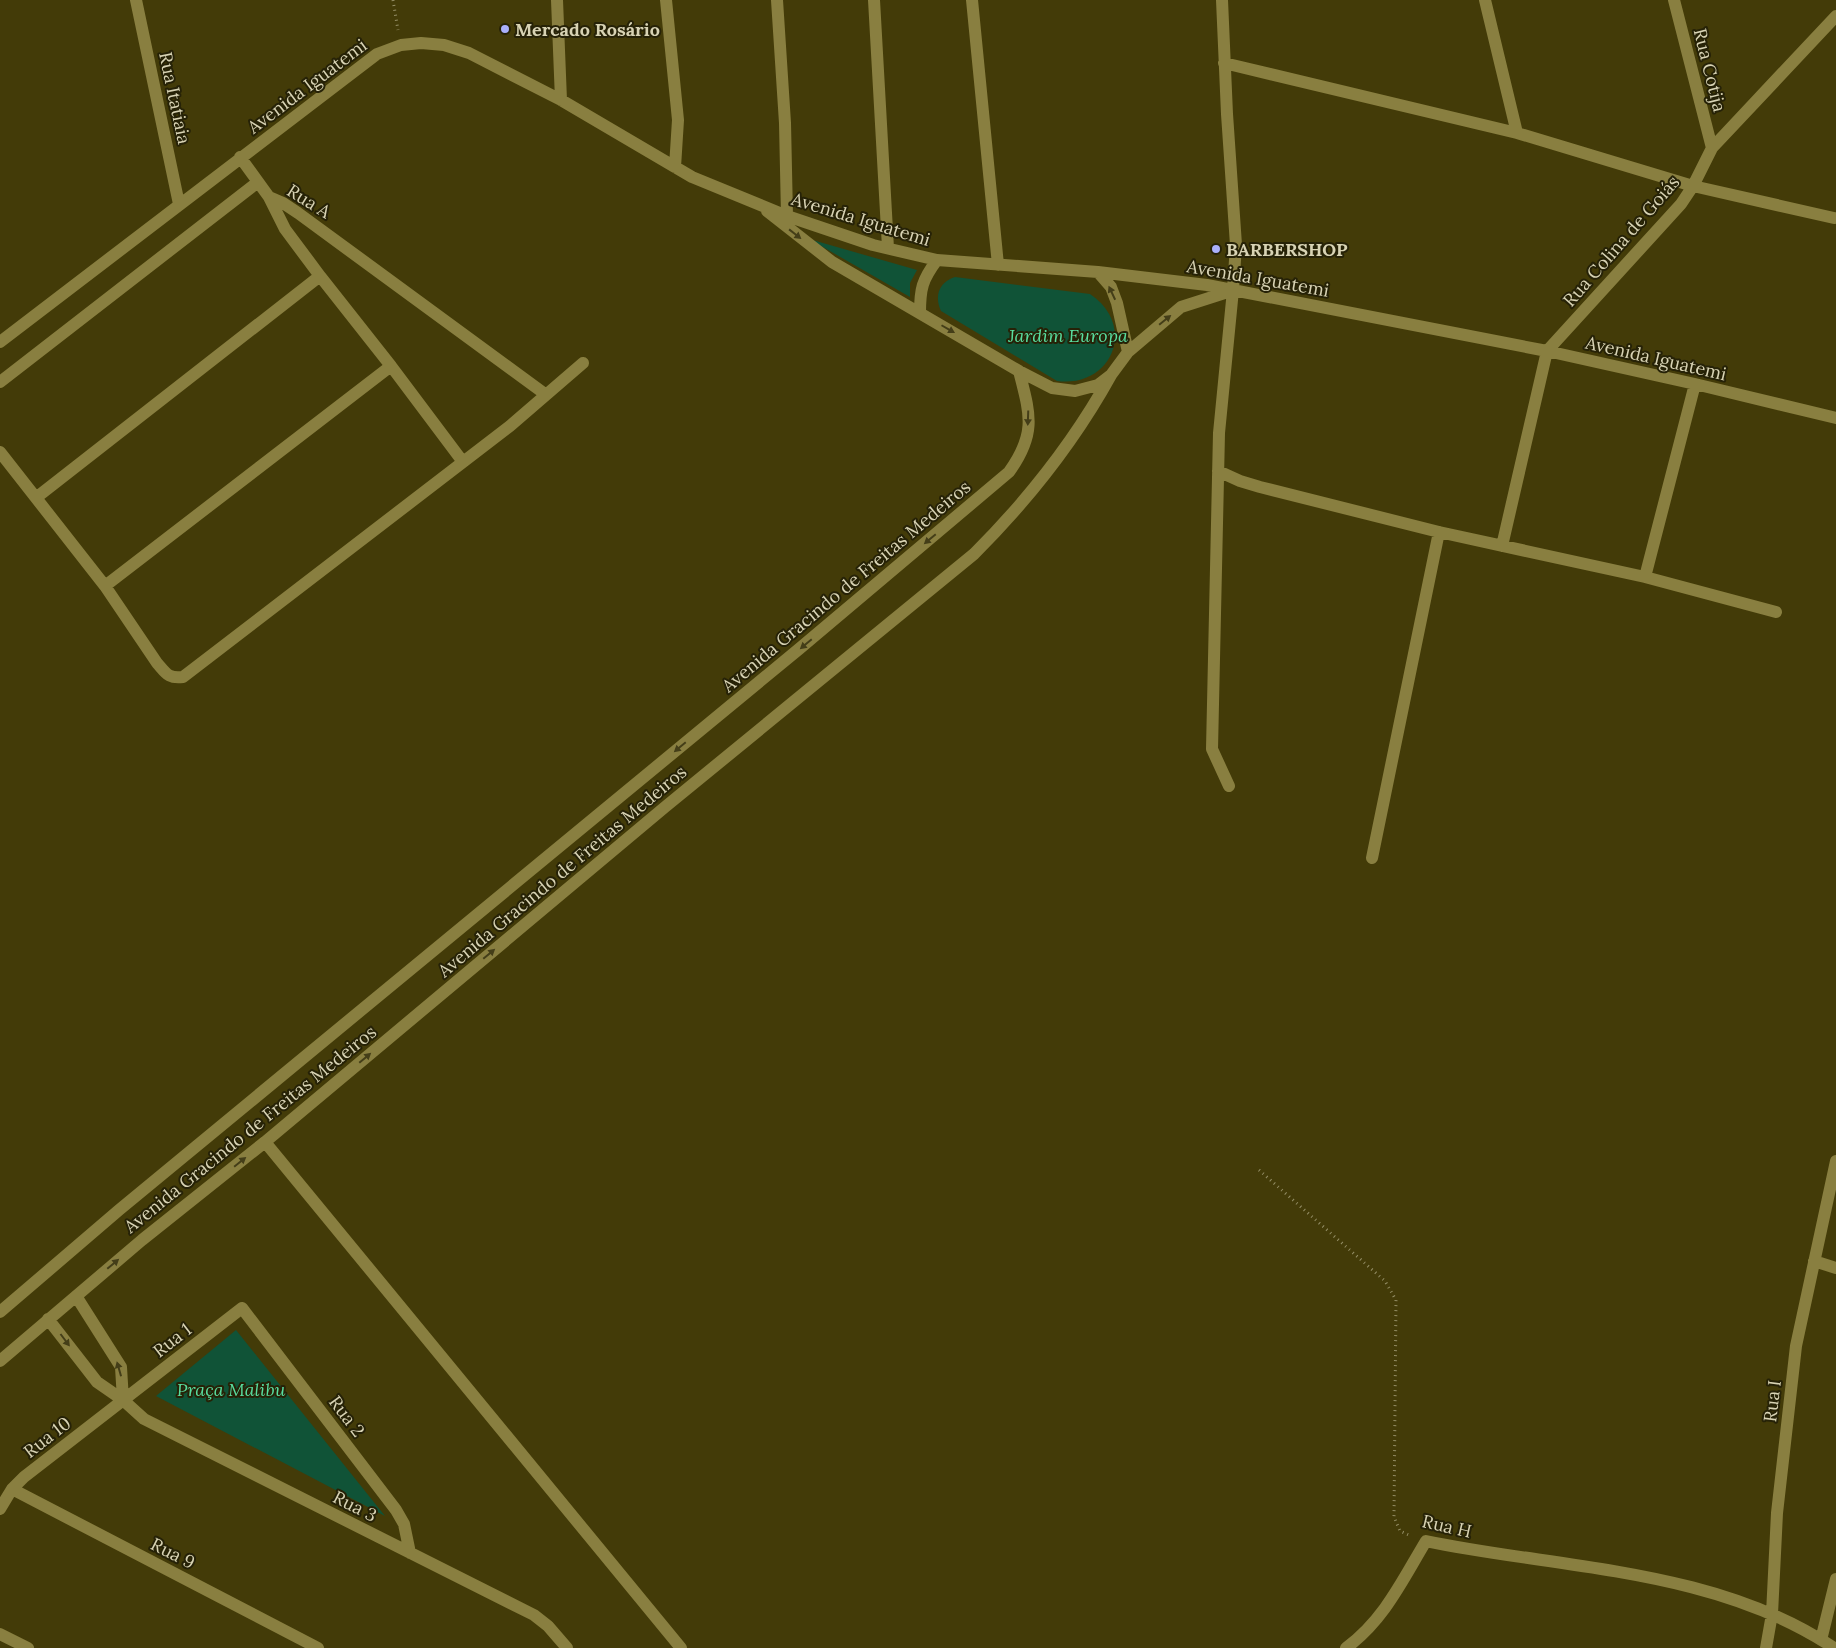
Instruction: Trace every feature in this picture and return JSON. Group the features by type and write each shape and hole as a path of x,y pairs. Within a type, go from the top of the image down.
{"street":[{"name":"Rua Itatiaia","path":"136,0 179,204"},
{"path":"557,0 561,100"},
{"path":"666,0 678,120 675,167"},
{"path":"777,0 785,123 788,216"},
{"path":"874,0 888,248"},
{"path":"972,0 998,264"},
{"path":"1222,0 1224,63 1236,245 1219,433 1212,749 1229,786"},
{"path":"1485,0 1517,133"},
{"name":"Rua Cotija","path":"1674,0 1712,148"},
{"name":"Rua Colina de Goiás","path":"1547,351 1680,204 1693,186 1712,148 1836,16"},
{"name":"Avenida Iguatemi","path":"0,342 377,54 401,45 421,43 437,44 469,53 561,100 692,177 788,216 873,245 937,260 1098,272 1155,278 1233,290 1547,351 1836,418"},
{"path":"1224,63 1517,133 1693,186 1834,218"},
{"path":"240,157 269,198"},
{"path":"0,382 258,182"},
{"name":"Rua A","path":"269,198 285,229 463,462"},
{"name":"Rua A","path":"269,198 283,203 298,213 545,394"},
{"path":"757,204 832,262 1019,371 1052,388 1075,391 1098,385 1111,375"},
{"path":"920,313 920,292 927,274 937,260"},
{"path":"1098,272 1111,288 1117,303 1128,352"},
{"path":"37,497 320,276"},
{"name":"Avenida Gracindo de Freitas Medeiros","path":"0,1361 142,1240 265,1142 657,813 974,554 1000,528 1047,472 1090,413 1111,375 1128,352 1181,307 1233,290"},
{"path":"1502,546 1547,351"},
{"path":"0,452 37,497 104,586 166,674 174,678 183,677 510,426 583,363"},
{"path":"104,586 391,366"},
{"name":"Avenida Gracindo de Freitas Medeiros","path":"0,1312 119,1210 799,649 1009,472 1024,448 1029,419 1029,408 1019,371"},
{"path":"1645,577 1695,384"},
{"path":"1218,471 1253,485 1439,532 1645,577 1776,612"},
{"path":"1372,858 1439,532"},
{"path":"265,1142 680,1648"},
{"name":"Rua I","path":"1766,1648 1772,1614 1778,1513 1795,1355 1807,1290 1836,1161"},
{"path":"1814,1261 1836,1268"},
{"path":"76,1296 121,1367 123,1400"},
{"name":"Rua 1","path":"123,1400 242,1308"},
{"name":"Rua 2","path":"242,1308 396,1510 404,1524 410,1552"},
{"name":"Rua 3","path":"48,1319 97,1382 123,1400 144,1419 538,1618 548,1626 567,1648"},
{"name":"Rua 10","path":"0,1509 12,1490 30,1472 123,1400"},
{"name":"Rua 9","path":"12,1490 318,1648"},
{"path":"1346,1648 1363,1636 1389,1604 1426,1541"},
{"name":"Rua H","path":"1426,1541 1470,1550 1593,1568 1680,1584 1772,1614 1834,1648"},
{"path":"1821,1640 1836,1579"},
{"path":"0,1634 28,1648"}],"path":[{"path":"394,0 401,45"},
{"name":"Rua H","path":"1259,1170 1385,1281 1396,1300 1394,1517 1400,1530 1426,1541"}],"green space":[{"path":"809,239 917,270 910,283 910,297"},
{"name":"Jardim Europa","path":"955,277 1090,294 1104,307 1113,322 1115,337 1112,352 1104,365 1092,375 1076,381 1057,381 941,311 938,300 939,290 945,282"},
{"name":"Praça Malibu","path":"236,1330 385,1516 156,1396"}],"place":[{"name":"Mercado Rosário","path":"505,29"},
{"name":"BARBERSHOP","path":"1216,249"}]}
